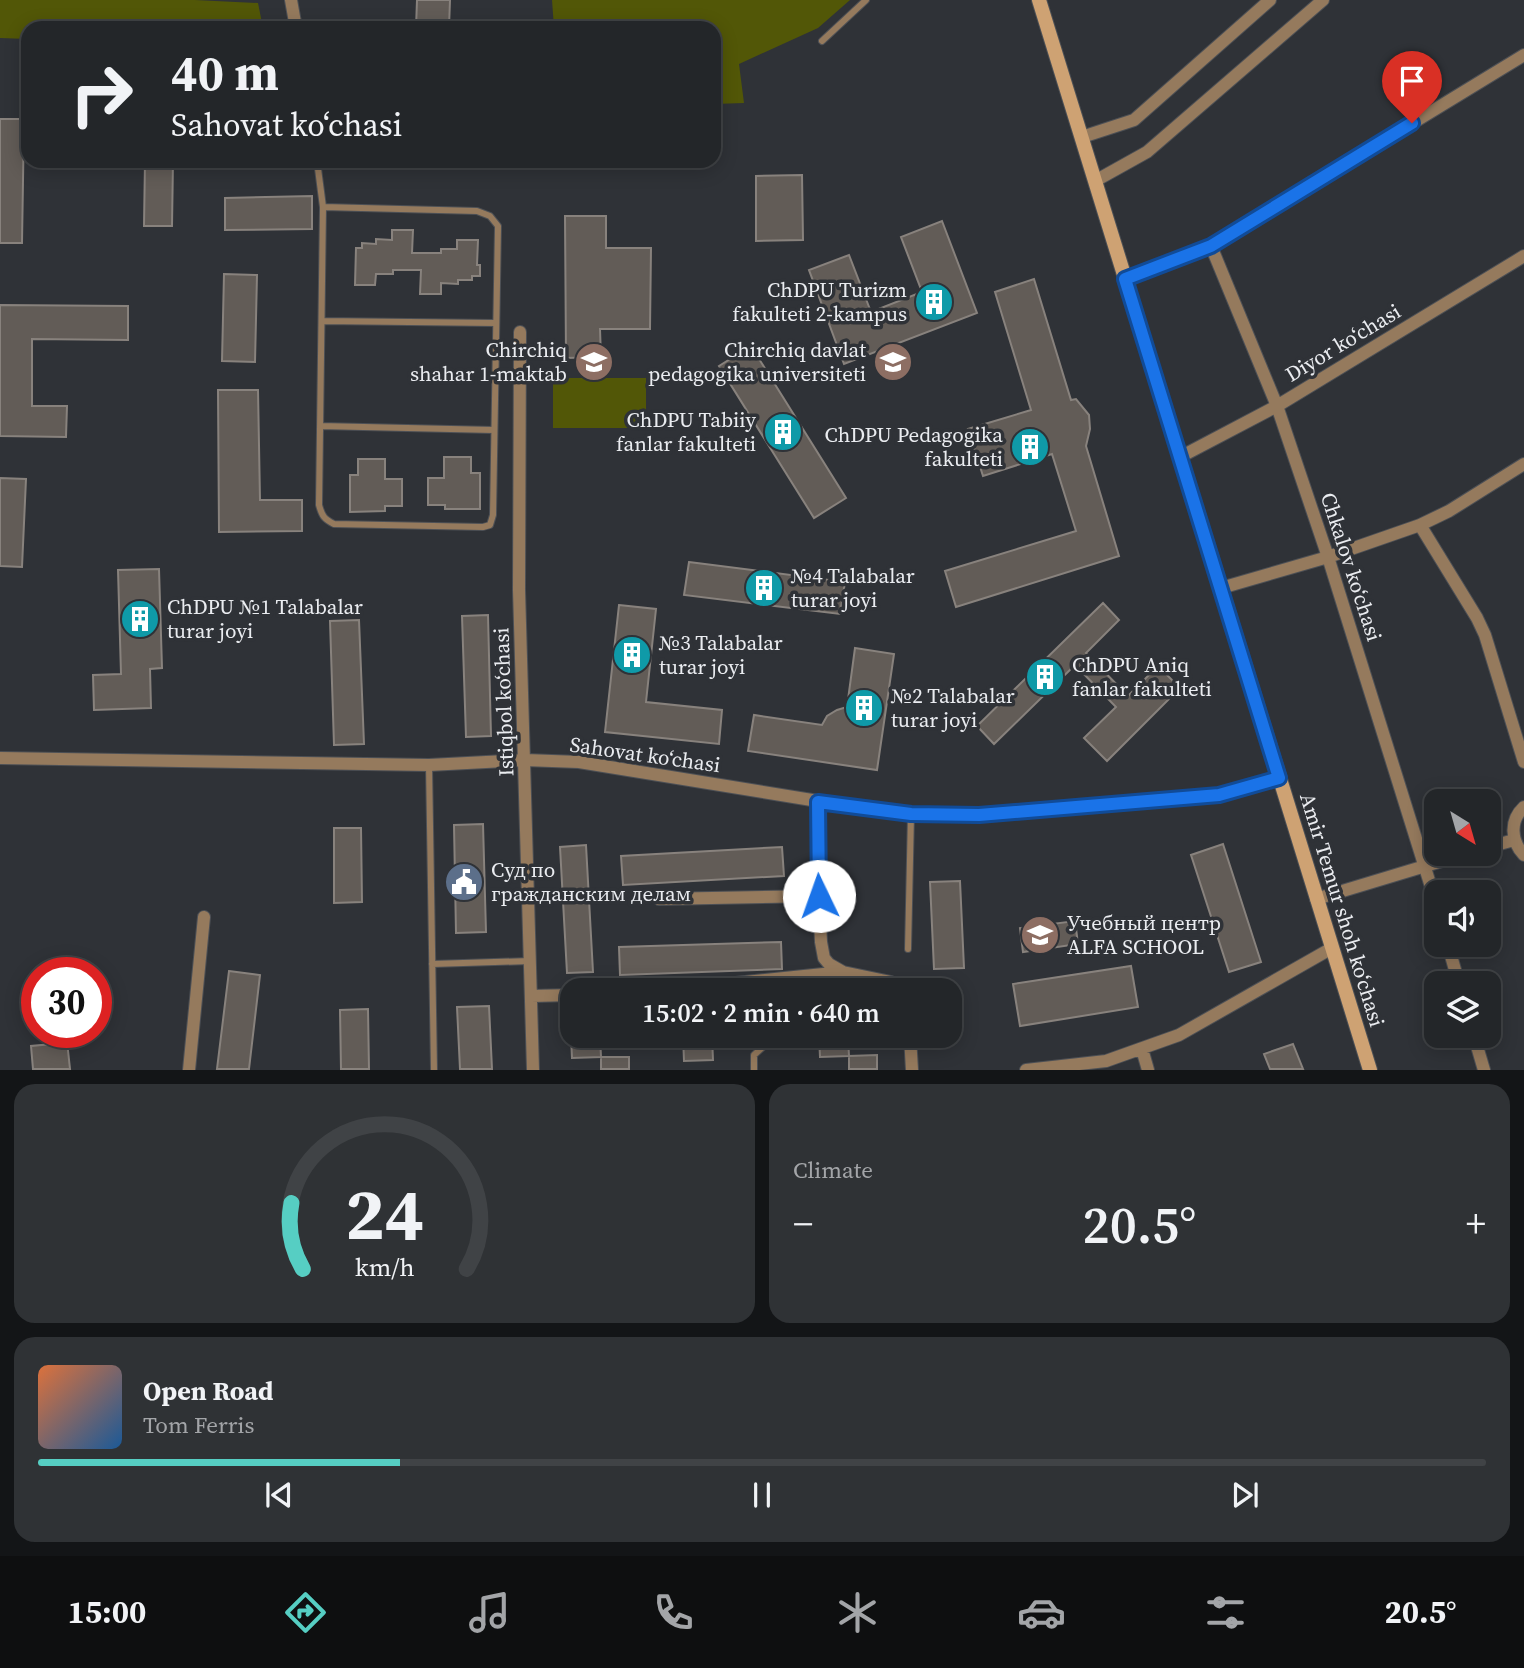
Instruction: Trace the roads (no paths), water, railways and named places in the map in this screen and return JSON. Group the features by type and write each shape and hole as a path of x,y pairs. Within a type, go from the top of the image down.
{"main road":[{"name":"Amir Temur shoh ko‘chasi","path":"1039,0 1370,1069"}],"street":[{"path":"291,0 295,21"},
{"path":"1082,137 1134,120 1270,0"},
{"path":"1095,181 1147,152 1322,0"},
{"path":"1125,279 1211,246 1524,55"},
{"name":"Chkalov ko‘chasi","path":"1211,246 1277,406 1328,556 1424,863"},
{"name":"Diyor ko‘chasi","path":"1180,457 1277,406 1524,256"},
{"name":"Istiqbol ko‘chasi","path":"520,332 519,590 533,1069"},
{"path":"1221,588 1420,525 1449,511 1524,464"},
{"path":"1420,525 1481,626 1524,762"},
{"name":"Sahovat ko‘chasi","path":"0,758 429,765 525,760 579,762 818,802 911,814 979,815 1219,795 1279,778"},
{"path":"818,802 821,951 829,964 843,972"},
{"path":"1524,807 1515,820 1514,839 1524,855"},
{"path":"1502,843 1514,839"},
{"path":"1316,899 1425,866"},
{"name":"Chkalov ko‘chasi","path":"1425,866 1429,880"},
{"path":"659,899 819,896"},
{"path":"188,1069 204,917"},
{"path":"1026,1069 1106,1061 1179,1035 1332,948"},
{"path":"785,978 843,972 872,978"},
{"path":"531,996 560,995"},
{"path":"911,1048 912,1069"},
{"path":"1478,1048 1484,1069"},
{"path":"1142,1049 1148,1069"}],"lane":[{"path":"822,41 866,0"},
{"path":"318,168 323,207 319,505 324,519 334,524 490,525 494,515 498,226 490,216 477,211 323,207"},
{"path":"321,321 496,323"},
{"path":"320,426 494,430"},
{"path":"429,765 434,1069"},
{"path":"908,949 911,814"},
{"path":"432,964 530,961"},
{"path":"754,1069 754,1055 762,1048"}],"place":[{"name":"ChDPU Turizm fakulteti 2-kampus","path":"934,302"},
{"name":"Chirchiq shahar 1-maktab","path":"594,362"},
{"name":"Chirchiq davlat pedagogika universiteti","path":"893,362"},
{"name":"ChDPU Tabiiy fanlar fakulteti","path":"783,432"},
{"name":"ChDPU Pedagogika fakulteti","path":"1030,447"},
{"name":"№4 Talabalar turar joyi","path":"764,588"},
{"name":"ChDPU №1 Talabalar turar joyi","path":"140,619"},
{"name":"№3 Talabalar turar joyi","path":"632,655"},
{"name":"ChDPU Aniq fanlar fakulteti","path":"1045,677"},
{"name":"№2 Talabalar turar joyi","path":"864,708"},
{"name":"Суд по гражданским делам","path":"464,882"},
{"name":"Учебный центр ALFA SCHOOL","path":"1040,935"}]}
